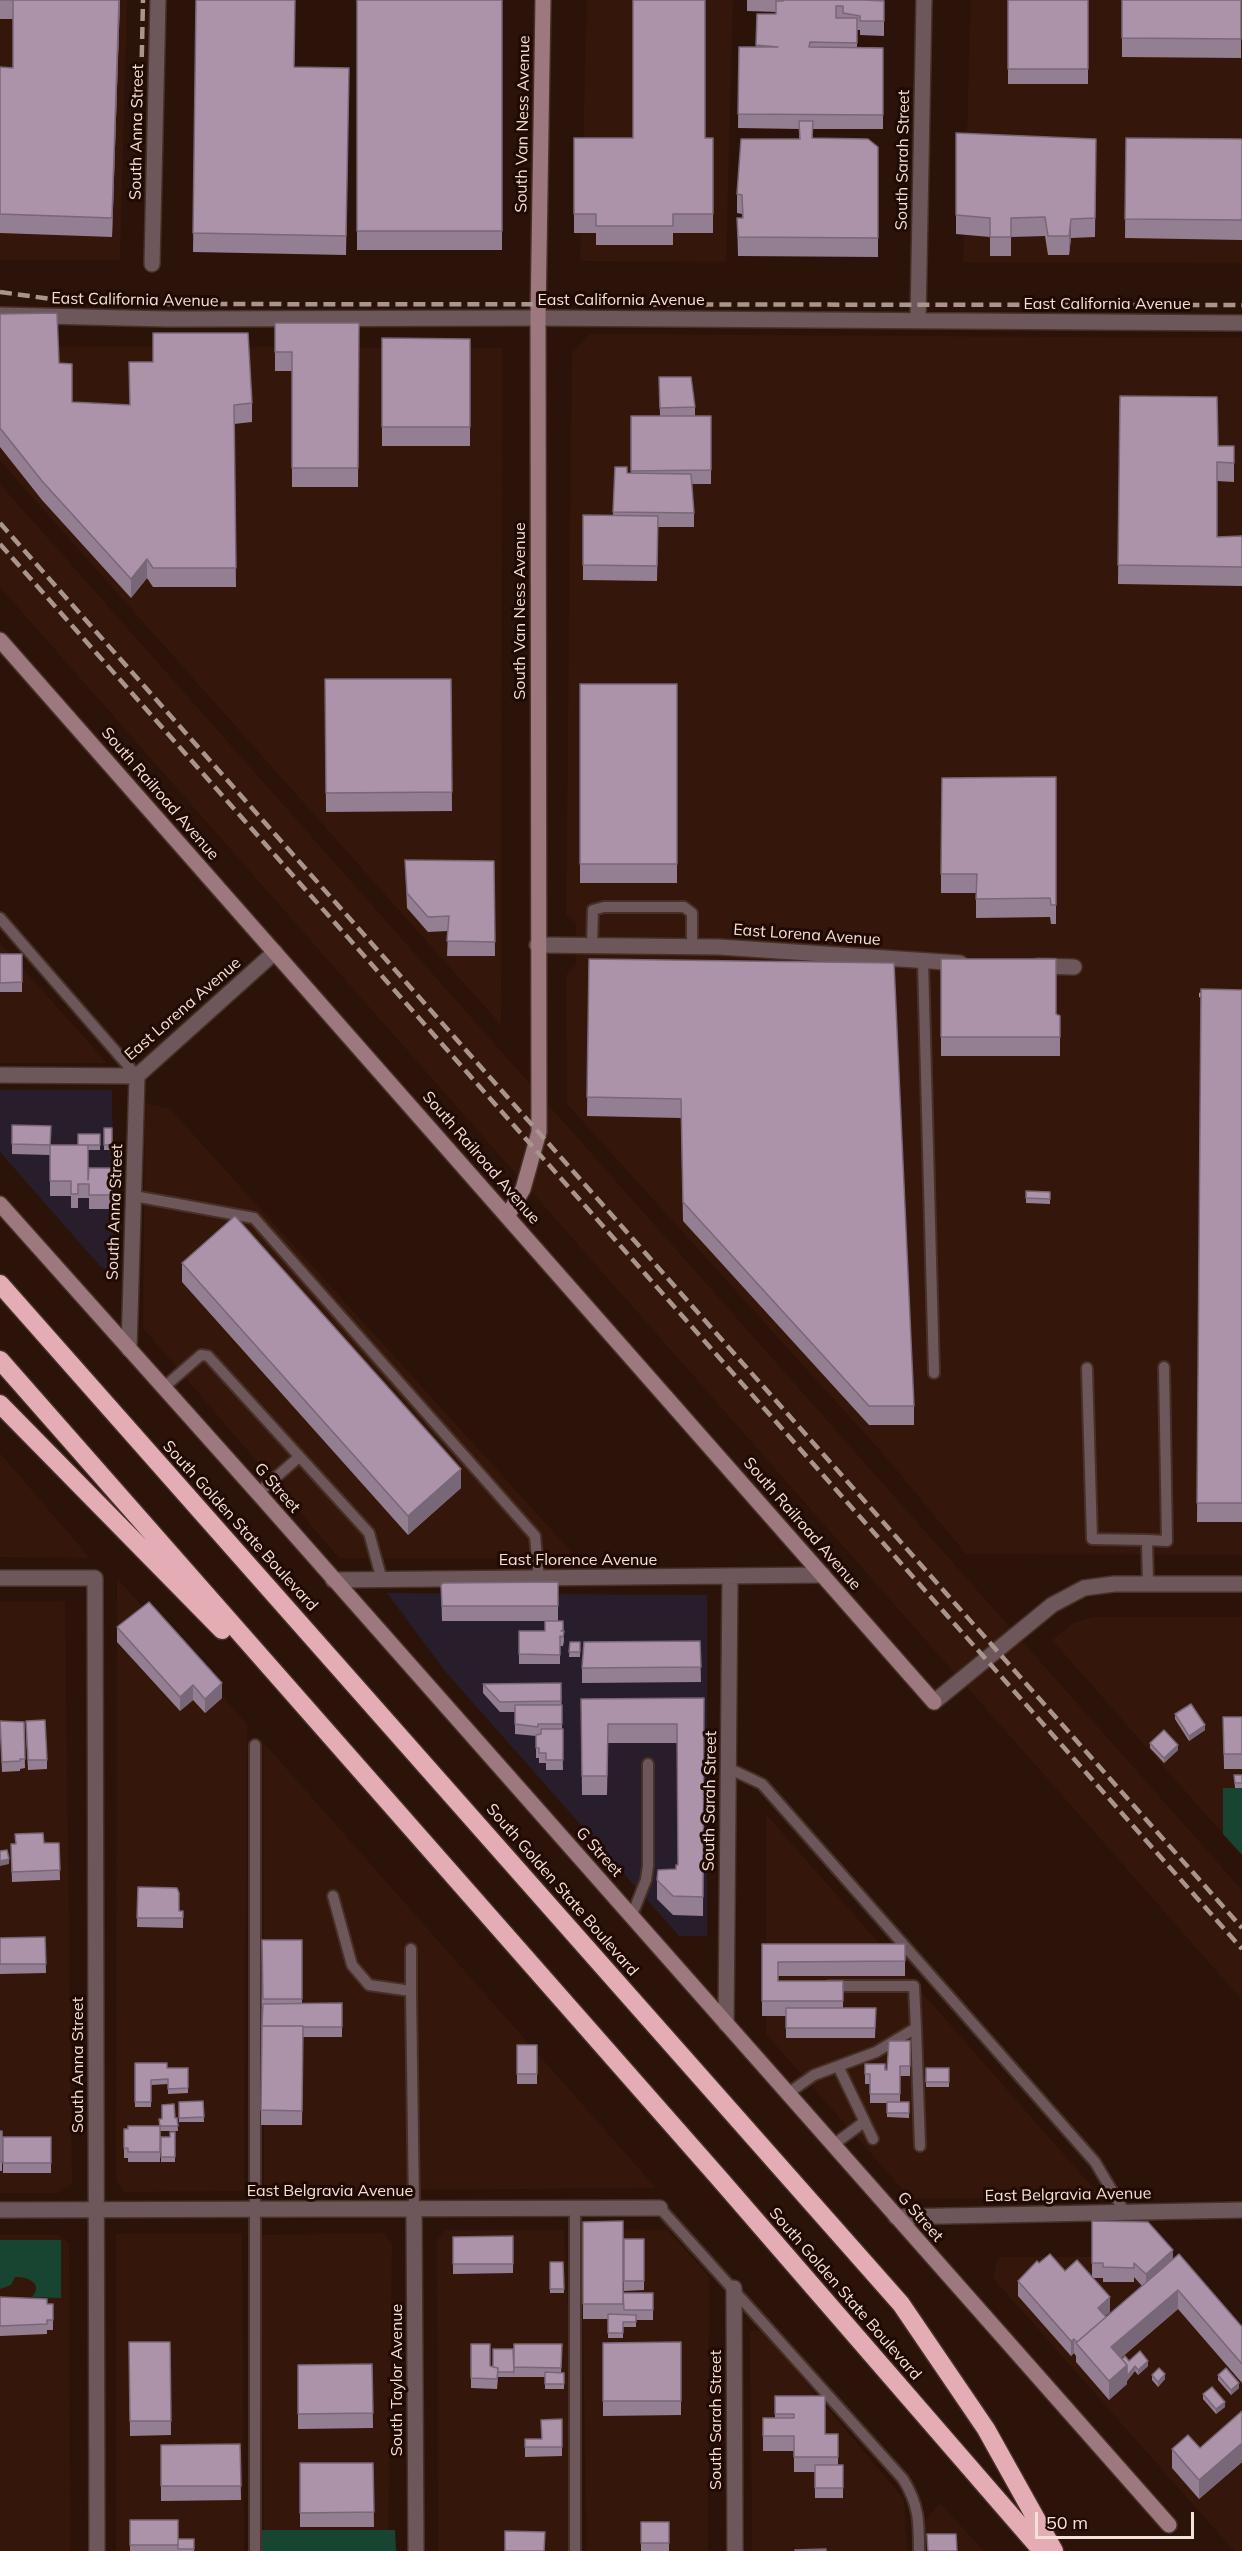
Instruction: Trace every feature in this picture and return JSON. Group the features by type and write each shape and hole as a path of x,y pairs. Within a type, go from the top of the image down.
{"highway":[{"name":"South Golden State Boulevard","path":"0,1284 901,2304 986,2429 1054,2551"},
{"name":"South Golden State Boulevard","path":"0,1360 719,2178 1042,2551"},
{"path":"0,1404 362,1771"}],"street":[{"name":"South Anna Street","path":"152,264 158,0"},
{"name":"South Van Ness Avenue","path":"508,1215 523,1189 538,1132 538,318 543,0"},
{"name":"South Sarah Street","path":"918,320 924,0"},
{"name":"East California Avenue","path":"0,315 168,319 538,318 1242,323"},
{"name":"South Railroad Avenue","path":"0,639 934,1702 1052,1605 1070,1594 1099,1585 1148,1584"},
{"name":"East Lorena Avenue","path":"537,945 692,946 981,964"},
{"name":"East Lorena Avenue","path":"0,1075 137,1076 275,952"},
{"path":"1027,966 1074,967"},
{"name":"South Anna Street","path":"129,1349 137,1076"},
{"name":"G Street","path":"0,1204 1169,2525"},
{"name":"East Florence Avenue","path":"333,1580 730,1578 823,1575"},
{"name":"South Anna Street","path":"0,1578 94,1578 97,2551"},
{"name":"South Sarah Street","path":"726,2024 730,1578"},
{"path":"1148,1584 1242,1584"},
{"name":"East Belgravia Avenue","path":"0,2210 660,2208"},
{"name":"South Taylor Avenue","path":"414,2209 416,2551"},
{"name":"East Belgravia Avenue","path":"896,2217 1242,2210"},
{"name":"South Sarah Street","path":"734,2288 735,2551"}],"lane":[{"path":"592,946 593,910 604,907 684,907 692,913 692,946"},
{"path":"0,918 137,1076"},
{"path":"923,962 934,1373"},
{"path":"134,1196 254,1218 536,1536 539,1579"},
{"path":"163,1388 201,1355 208,1356 369,1533 382,1580"},
{"path":"1087,1368 1092,1539 1167,1541 1164,1367"},
{"path":"258,1493 299,1457"},
{"path":"1147,1540 1148,1584"},
{"path":"255,1745 255,2551"},
{"path":"632,1916 646,1880 648,1866 648,1764"},
{"path":"729,1768 762,1784 1095,2162 1124,2211"},
{"path":"333,1896 352,1965 369,1985 411,1990"},
{"path":"411,1949 414,2209"},
{"path":"822,1986 914,1986 920,2146"},
{"path":"787,2094 814,2075 876,2052 916,2028"},
{"path":"837,2066 873,2139"},
{"path":"833,2145 864,2122"},
{"path":"575,2208 575,2551"},
{"path":"660,2208 903,2479 915,2498 919,2517 918,2551"}],"shaded area":[{"path":"0,0 127,0 120,260 0,260"},
{"path":"587,0 733,0 726,262 580,261"},
{"path":"971,0 1242,0 1242,263 963,262"},
{"path":"590,334 1242,338 1242,1555 966,1554 885,1456 567,1104 566,975 576,965 576,923 566,915 572,353"},
{"path":"0,346 502,348 501,1025 0,461"},
{"path":"0,484 1242,1890 1242,2000 0,587"},
{"path":"0,943 18,963 107,1063 0,1063"},
{"path":"0,1090 112,1090 114,1274 101,1267 0,1152"},
{"path":"145,1103 170,1109 577,1558 339,1558 143,1328"},
{"path":"0,1453 89,1557 89,1558 0,1557"},
{"path":"117,1578 247,1724 244,2191 125,2192 116,2181"},
{"path":"387,1593 707,1595 707,1936 679,1936 445,1671"},
{"path":"65,1601 72,2183 59,2193 0,2193 0,1602"},
{"path":"1093,1617 1242,1617 1242,1788 1223,1789 1223,1834 1052,1640 1073,1623"},
{"path":"263,1742 656,2188 264,2191"},
{"path":"766,1814 1102,2198 910,2198 766,2034"},
{"path":"581,2229 668,2230 709,2277 708,2551 587,2551"},
{"path":"445,2230 564,2230 568,2313 568,2551 438,2551 437,2240"},
{"path":"383,2233 392,2243 388,2551 264,2551 261,2235"},
{"path":"116,2234 242,2234 244,2551 116,2551"},
{"path":"0,2235 59,2235 69,2244 70,2551 0,2551"},
{"path":"998,2257 1166,2257 1242,2343 1242,2551 1234,2551 993,2278"},
{"path":"750,2331 762,2331 904,2499 907,2551 752,2551"},
{"path":"940,2503 984,2551 925,2551 925,2521"}],"green space":[{"path":"1223,1788 1242,1788 1242,1855 1223,1834"},
{"path":"0,2240 61,2240 61,2298 32,2297 36,2288 35,2284 29,2279 20,2277 15,2277 11,2285 0,2289"},
{"path":"262,2530 395,2530 396,2551 262,2551"}],"building":[{"path":"13,0 119,0 112,218 0,214 0,67 13,68"},
{"path":"196,0 295,0 294,67 349,68 346,236 193,233"},
{"path":"357,0 502,0 502,231 357,231"},
{"path":"633,0 705,0 705,138 713,138 713,214 673,214 673,226 596,226 596,214 574,214 574,138 633,138"},
{"path":"1008,0 1088,0 1088,69 1008,69"},
{"path":"1122,0 1241,0 1241,39 1122,38"},
{"path":"776,1 884,1 884,21 860,21 860,16 843,13 843,6 836,6 836,18 857,18 857,43 810,42 809,47 883,48 883,115 738,114 739,47 778,47 756,45 757,14 776,14"},
{"path":"799,121 813,121 812,138 868,139 878,147 878,238 738,237 737,218 743,218 742,195 737,194 741,139 800,139"},
{"path":"956,133 1096,139 1095,218 1071,219 1069,236 1048,236 1045,217 1011,218 1011,237 990,237 990,218 956,215"},
{"path":"1126,138 1242,139 1242,220 1125,219"},
{"path":"57,313 59,363 72,364 72,402 130,405 129,362 153,362 153,333 248,333 252,403 234,405 236,568 153,568 147,559 131,579 42,481 0,428 0,314"},
{"path":"275,323 359,323 358,468 292,468 292,352 275,352"},
{"path":"382,338 470,339 470,427 382,427"},
{"path":"659,377 691,377 695,407 660,408"},
{"path":"1120,396 1217,397 1218,446 1234,446 1234,463 1217,462 1217,537 1242,536 1242,567 1118,565"},
{"path":"631,416 711,416 711,470 631,471"},
{"path":"615,467 627,467 627,473 691,474 694,513 613,512"},
{"path":"583,515 658,516 657,566 583,565"},
{"path":"325,679 451,679 452,792 326,793"},
{"path":"580,684 677,684 677,864 580,864"},
{"path":"1056,777 1056,905 1051,905 1050,898 976,899 977,874 941,874 942,778"},
{"path":"405,860 494,861 495,942 447,941 449,916 428,917 407,893"},
{"path":"0,954 22,954 22,982 0,983"},
{"path":"589,959 894,963 914,1406 869,1406 683,1202 681,1099 587,1097"},
{"path":"941,959 1056,959 1056,1014 1060,1016 1060,1037 941,1037"},
{"path":"1201,989 1242,990 1242,1503 1197,1503"},
{"path":"12,1125 51,1126 50,1145 12,1144"},
{"path":"104,1128 112,1128 112,1145 104,1145"},
{"path":"78,1134 100,1134 100,1145 78,1145"},
{"path":"50,1145 88,1145 88,1180 89,1168 112,1168 112,1195 89,1195 89,1184 78,1184 78,1194 71,1194 71,1181 50,1181"},
{"path":"1026,1191 1050,1192 1050,1199 1026,1198"},
{"path":"235,1216 461,1469 408,1516 182,1263"},
{"path":"558,1582 558,1606 442,1606 441,1585 443,1583"},
{"path":"149,1602 222,1683 205,1699 193,1685 180,1697 117,1627"},
{"path":"545,1621 563,1621 561,1631 564,1631 563,1637 560,1636 560,1655 519,1654 519,1631 545,1631"},
{"path":"700,1641 701,1667 582,1668 584,1642"},
{"path":"570,1642 580,1642 580,1652 569,1652"},
{"path":"561,1683 561,1701 500,1702 483,1684"},
{"path":"704,1698 703,1897 673,1896 657,1880 658,1870 676,1869 678,1865 677,1724 608,1724 607,1776 582,1776 581,1699"},
{"path":"1191,1704 1205,1725 1189,1736 1175,1714"},
{"path":"515,1705 562,1705 562,1724 538,1724 538,1727 515,1724"},
{"path":"1223,1717 1242,1717 1242,1754 1224,1754"},
{"path":"45,1720 47,1760 28,1760 26,1721"},
{"path":"0,1721 24,1722 25,1759 2,1762"},
{"path":"541,1729 563,1729 563,1760 546,1760 546,1753 539,1753 539,1748 536,1748 536,1735 541,1734"},
{"path":"1164,1730 1178,1745 1164,1758 1150,1743"},
{"path":"1234,1775 1242,1775 1242,1783 1235,1783"},
{"path":"43,1833 44,1843 59,1843 60,1870 12,1872 11,1844 16,1844 15,1834"},
{"path":"7,1850 9,1859 0,1861 0,1851"},
{"path":"138,1887 177,1888 179,1911 183,1911 183,1918 137,1918"},
{"path":"45,1937 46,1964 0,1964 0,1938"},
{"path":"262,1940 302,1940 302,1999 263,1999"},
{"path":"762,1944 905,1944 905,1961 778,1962 778,1981 843,1981 843,2001 762,2001"},
{"path":"342,2003 342,2027 262,2026 263,2004"},
{"path":"786,2008 876,2008 875,2028 786,2028"},
{"path":"262,2026 303,2026 302,2111 261,2110"},
{"path":"889,2041 910,2041 910,2066 900,2066 900,2094 870,2094 870,2074 865,2074 865,2064 885,2064 885,2070 887,2070"},
{"path":"517,2045 537,2045 537,2074 517,2074"},
{"path":"135,2063 167,2063 167,2068 188,2068 188,2088 168,2089 168,2079 151,2080 151,2102 135,2102"},
{"path":"926,2068 949,2068 949,2082 926,2082"},
{"path":"203,2101 204,2117 179,2118 179,2102"},
{"path":"887,2102 909,2102 909,2113 887,2113"},
{"path":"174,2104 178,2126 160,2126 162,2105"},
{"path":"128,2126 160,2126 160,2152 128,2152 128,2148 124,2148 124,2129 128,2129"},
{"path":"0,2131 2,2131 2,2162 0,2162"},
{"path":"170,2132 175,2132 175,2157 161,2157 161,2137 170,2137"},
{"path":"3,2137 51,2137 51,2163 3,2163"},
{"path":"623,2221 623,2304 583,2304 583,2222"},
{"path":"1092,2221 1148,2222 1173,2250 1146,2274 1134,2263 1134,2268 1103,2267 1103,2263 1092,2263"},
{"path":"513,2236 513,2264 453,2264 453,2237"},
{"path":"624,2239 644,2239 644,2281 624,2281"},
{"path":"1050,2254 1065,2271 1077,2260 1110,2297 1098,2308 1106,2317 1077,2342 1074,2339 1071,2341 1018,2281 1037,2261 1039,2263"},
{"path":"1179,2254 1242,2327 1242,2364 1178,2290 1111,2347 1127,2365 1109,2381 1076,2343"},
{"path":"550,2262 563,2262 564,2289 550,2289"},
{"path":"623,2293 653,2293 653,2310 624,2310"},
{"path":"0,2297 47,2299 47,2304 53,2304 53,2320 47,2320 47,2324 0,2326"},
{"path":"608,2314 636,2315 636,2322 623,2322 623,2333 608,2333"},
{"path":"129,2342 170,2342 171,2421 130,2421"},
{"path":"681,2342 681,2401 603,2401 603,2343"},
{"path":"471,2344 490,2344 490,2366 498,2368 497,2379 471,2378"},
{"path":"514,2344 562,2344 561,2368 514,2367"},
{"path":"493,2349 513,2349 514,2372 498,2372 498,2368 493,2367"},
{"path":"1140,2351 1148,2361 1138,2370 1135,2366 1127,2376 1127,2365 1122,2359 1125,2356 1129,2361"},
{"path":"372,2364 373,2413 298,2414 298,2365"},
{"path":"1159,2368 1165,2374 1158,2382 1152,2375"},
{"path":"1226,2368 1239,2383 1231,2390 1218,2375"},
{"path":"545,2372 564,2373 564,2384 545,2384"},
{"path":"1212,2387 1225,2402 1216,2409 1203,2394"},
{"path":"775,2396 825,2396 825,2434 838,2434 838,2457 794,2457 794,2436 763,2436 763,2418 794,2418 794,2414 775,2414"},
{"path":"1242,2411 1242,2443 1199,2480 1172,2449 1188,2435 1200,2448"},
{"path":"562,2419 562,2447 525,2447 525,2439 542,2439 541,2420"},
{"path":"240,2444 241,2486 161,2486 161,2445"},
{"path":"300,2463 373,2463 374,2512 300,2513"},
{"path":"815,2465 843,2465 843,2488 815,2488"},
{"path":"130,2520 178,2520 178,2545 130,2545"},
{"path":"641,2522 669,2522 669,2543 641,2543"},
{"path":"505,2531 545,2532 544,2551 505,2551"},
{"path":"927,2534 956,2534 957,2551 928,2551"},
{"path":"178,2539 194,2539 194,2549 178,2549"},
{"path":"826,2549 826,2551 795,2551 795,2550"}],"railway":[{"path":"141,93 143,0"},
{"path":"0,292 51,299 151,304 1242,305"},
{"path":"0,523 1242,1928"},
{"path":"0,544 1242,1949"},
{"path":"1199,995 1242,995"}]}
